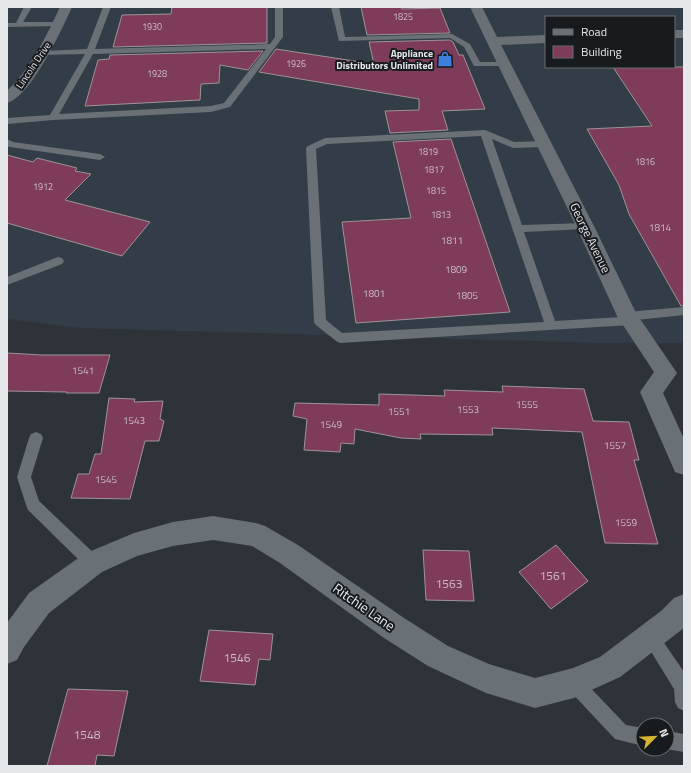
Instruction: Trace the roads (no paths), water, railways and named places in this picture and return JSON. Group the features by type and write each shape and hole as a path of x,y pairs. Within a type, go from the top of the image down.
{"street":[{"name":"Lincoln Drive","path":"7,99 15,92 44,53 66,7"},
{"name":"George Avenue","path":"476,7 629,318 677,374 652,392 684,465"},
{"path":"493,41 545,39"},
{"name":"Ritchie Lane","path":"9,641 39,603 93,563 134,544 173,534 213,528 256,535 289,554 394,628 438,656 486,678 534,693 574,683 610,667 650,637 684,608"}],"lane":[{"path":"18,25 28,7"},
{"path":"53,117 90,52 107,7"},
{"path":"7,121 211,108 227,105 279,37 279,7"},
{"path":"335,7 342,39 452,36 467,46 477,64 504,64"},
{"path":"7,25 58,24"},
{"path":"44,53 272,46"},
{"path":"485,133 551,326"},
{"path":"544,144 513,145 485,133 325,141 311,148 320,322 340,338 551,326 684,311"},
{"path":"8,144 100,157"},
{"path":"519,229 585,226"},
{"path":"7,281 58,261"},
{"path":"36,438 24,477 33,504 93,563"},
{"path":"650,637 683,686 684,702"},
{"path":"574,683 621,733 635,735"}],"place":[{"name":"Appliance Distributors Unlimited","path":"445,59"}]}
